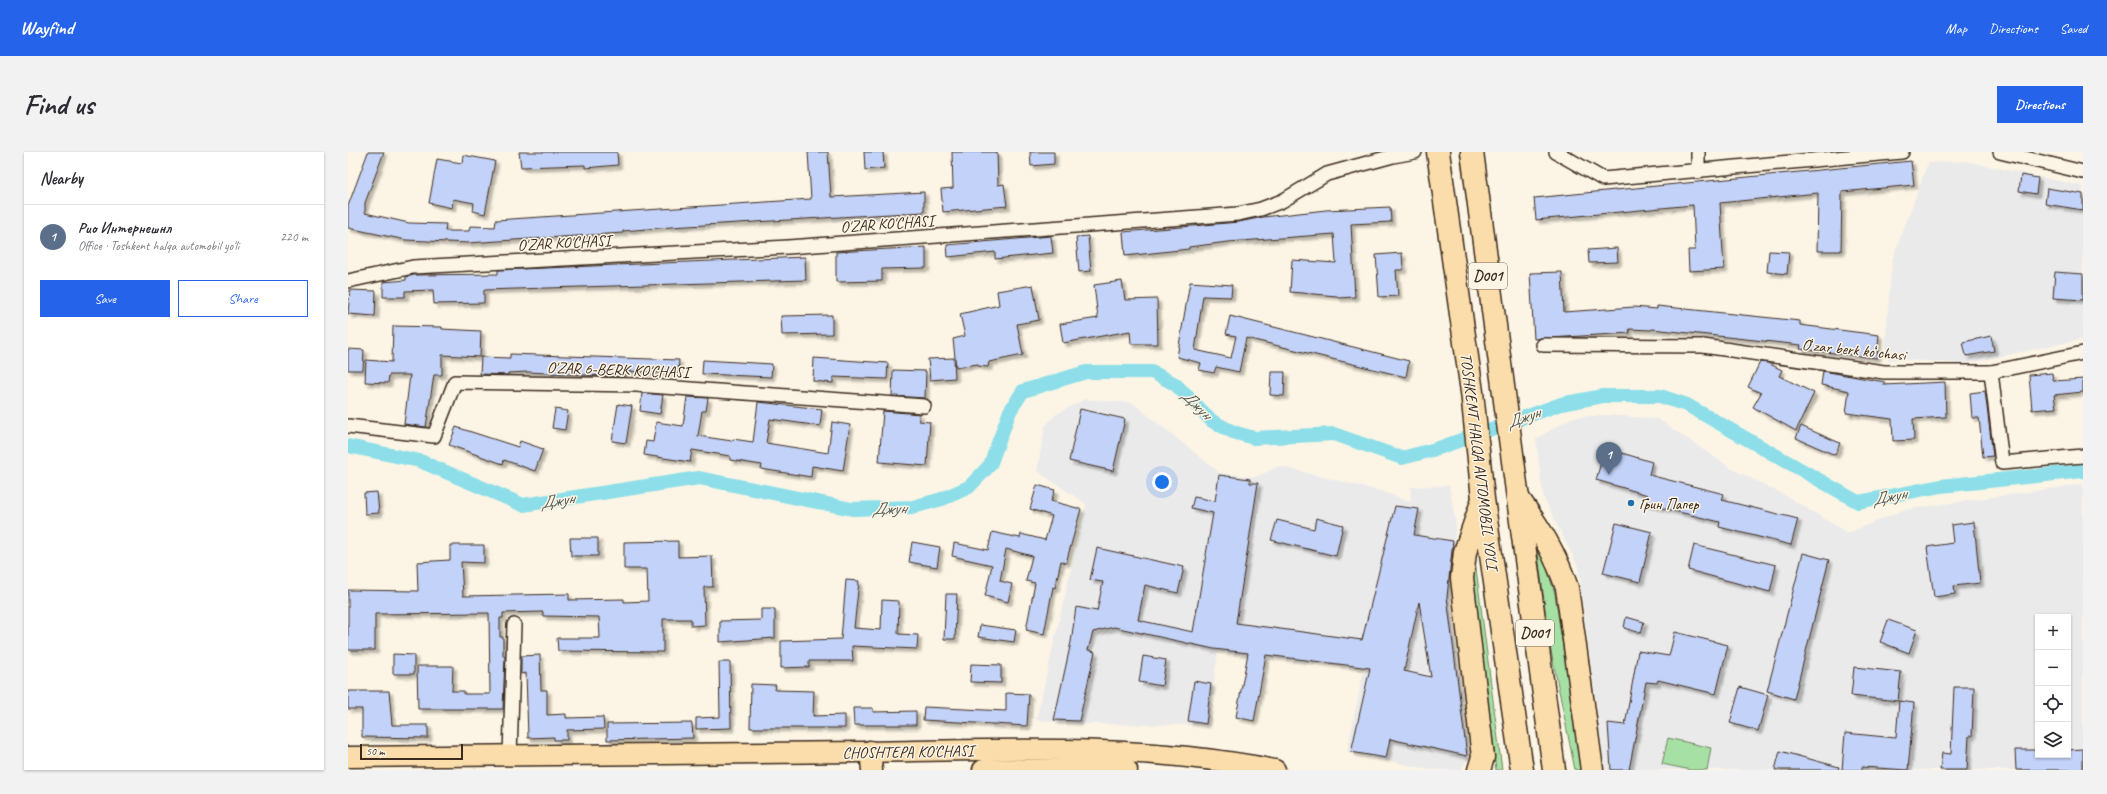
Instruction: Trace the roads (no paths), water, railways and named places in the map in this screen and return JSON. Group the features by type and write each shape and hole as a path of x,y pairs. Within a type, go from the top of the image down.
{"highway":[{"name":"TOSHKENT HALQA AVTOMOBIL YO'LI","path":"1473,158 1516,496 1554,770"},
{"name":"TOSHKENT HALQA AVTOMOBIL YO'LI","path":"1439,161 1472,392 1483,499 1522,770"},
{"path":"1516,496 1546,538 1559,564 1567,588 1592,770"},
{"path":"1482,766 1462,578 1465,552 1483,499"}],"main road":[{"name":"CHOSHTEPA KO'CHASI","path":"348,757 510,756 871,761 1032,749 1119,752 1199,758 1275,770"},
{"name":"CHOSHTEPA KO'CHASI","path":"983,770 1127,770"}],"street":[{"name":"O'ZAR KO'CHASI","path":"349,280 413,267 788,247 1238,214 1261,209 1282,201 1327,174 1393,156 1415,152"},
{"path":"1556,152 1603,179 1698,172 1853,154 1902,152"},
{"path":"1698,152 1698,172"},
{"path":"2000,152 2016,154 2083,172"},
{"name":"Oʻzar berk koʻchasi","path":"1543,345 1703,346 1884,372 1992,372 2083,353"},
{"path":"1992,372 2002,462 2083,456"},
{"name":"O'ZAR 6-BERK KO'CHASI","path":"348,426 434,436 455,382 636,385 924,406"},
{"path":"510,756 514,625"}],"waterway":[{"name":"Джун","path":"348,446 420,461 523,505 699,478 852,509 913,507 942,499 969,487 990,465 1010,411 1023,391 1086,372 1152,372 1175,384 1212,421 1233,432 1254,438 1334,434 1402,458 1436,449 1561,404 1603,396 1660,396 1687,405 1858,502 1941,486 2083,471"}],"place":[{"name":"Рио Интернешнл","path":"1609,475"},
{"name":"Грин Папер","path":"1631,503"}]}
